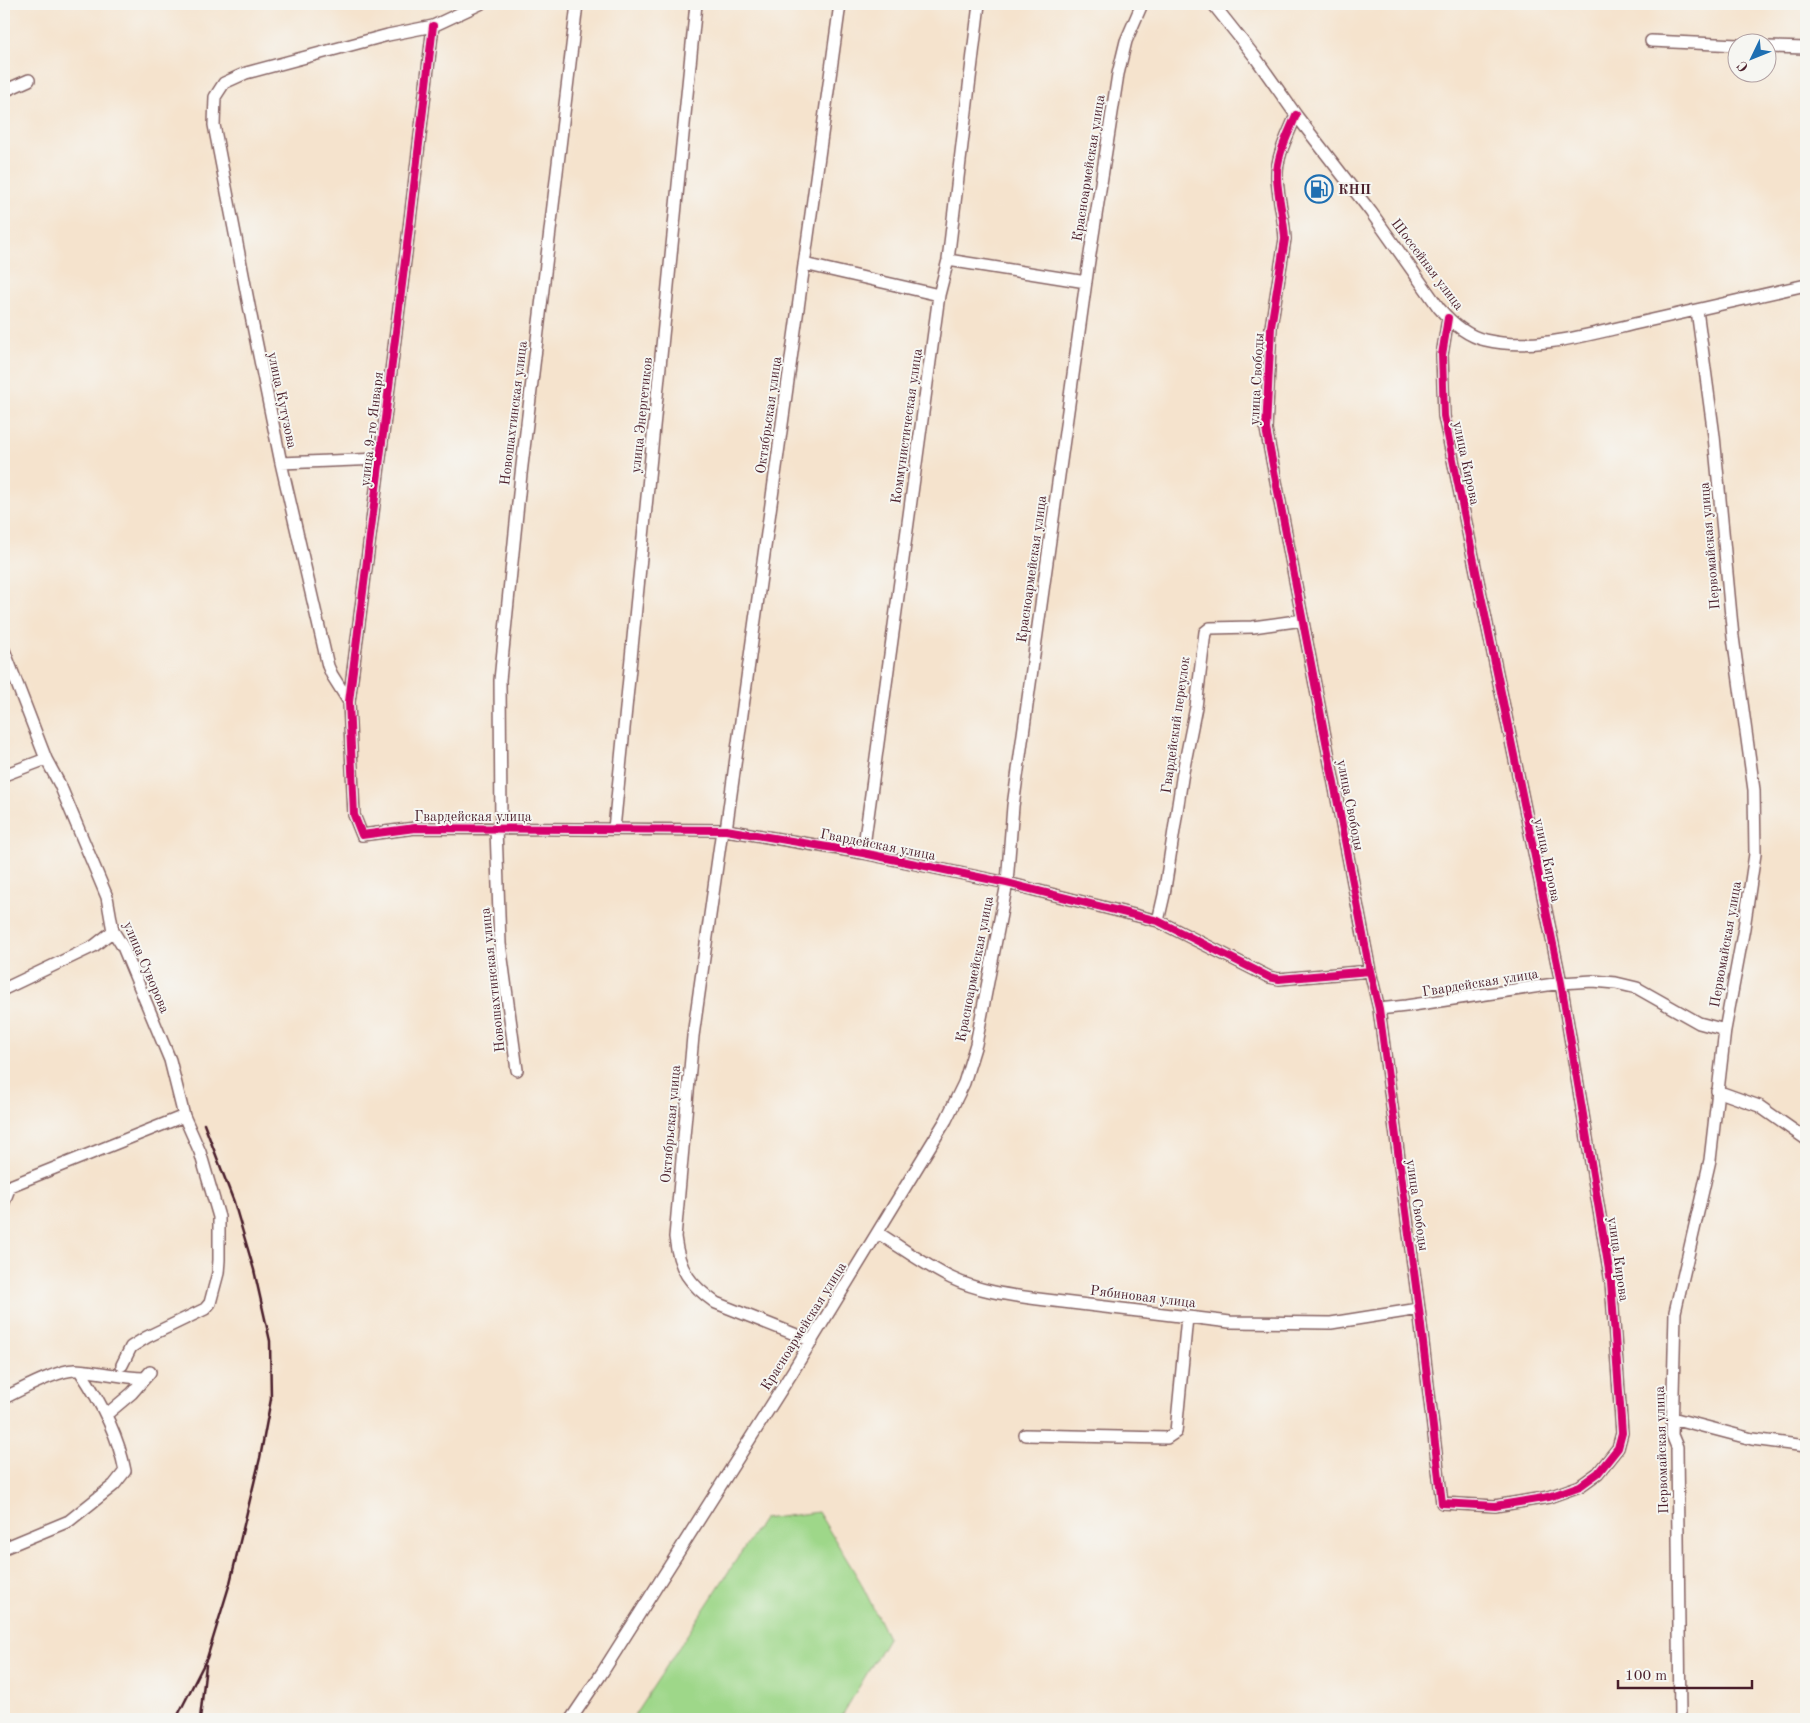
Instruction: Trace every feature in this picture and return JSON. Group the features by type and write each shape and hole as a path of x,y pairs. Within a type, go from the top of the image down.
{"street":[{"path":"432,26 480,4"},
{"name":"Новошахтинская улица","path":"517,1070 500,944 500,680 522,464 578,4"},
{"name":"улица Энергетиков","path":"614,830 696,4"},
{"name":"Октябрьская улица","path":"812,1341 716,1303 702,1294 689,1281 682,1268 677,1253 675,1237 693,1036 724,830 840,4"},
{"name":"Коммунистическая улица","path":"863,853 939,295 948,260 980,4"},
{"name":"Красноармейская улица","path":"571,1719 812,1341 946,1120 964,1083 976,1044 1007,883 1013,806 1086,282 1118,74 1126,41 1142,4"},
{"name":"Шоссейная улица","path":"1213,4 1255,57 1296,115 1371,212 1448,318 1460,328 1483,340 1508,344 1563,340 1806,285"},
{"name":"улица Кутузова","path":"349,702 328,666 281,463 250,316 214,125 216,97 224,83 246,73 388,35 432,26"},
{"name":"улица 9-го Января","path":"362,835 354,815 349,702 432,26"},
{"path":"1651,41 1728,45"},
{"path":"1778,47 1806,48"},
{"path":"4,91 30,80"},
{"name":"улица Свободы","path":"1296,115 1278,165 1277,178 1285,239 1271,327 1266,429 1370,971 1379,1009 1419,1309 1442,1503"},
{"path":"948,260 1086,282"},
{"path":"804,264 939,295"},
{"name":"Первомайская улица","path":"1680,1719 1678,1447 1672,1435 1675,1312 1710,1160 1725,1030 1744,928 1755,854 1754,790 1733,637 1714,436 1697,310"},
{"name":"улица Кирова","path":"1442,1503 1495,1506 1549,1497 1580,1486 1598,1473 1618,1448 1622,1433 1611,1282 1561,983 1444,416 1442,355 1448,318"},
{"path":"281,463 380,459"},
{"name":"Гвардейский переулок","path":"1158,921 1196,707 1204,632 1210,628 1253,627 1303,620"},
{"name":"улица Суворова","path":"4,650 46,759 60,785 107,896 113,931 124,946 170,1060 184,1116 200,1152 219,1217 219,1260 214,1292 210,1303 205,1310 147,1337 131,1347 122,1365"},
{"path":"4,775 46,759"},
{"name":"Гвардейская улица","path":"362,835 415,828 724,830 863,853 1007,883 1158,921 1268,976 1279,979 1370,971"},
{"path":"4,989 94,946 113,931"},
{"name":"Гвардейская улица","path":"1379,1009 1561,983 1594,981 1628,985 1637,988 1699,1023 1725,1030"},
{"path":"1717,1091 1759,1106 1806,1140"},
{"path":"4,1202 10,1186 184,1116"},
{"name":"Рябиновая улица","path":"878,1233 951,1278 1007,1295 1038,1300 1230,1322 1331,1323 1419,1309"},
{"path":"1025,1436 1167,1438 1172,1436 1176,1432 1187,1317"},
{"path":"4,1398 48,1377 74,1370 130,1378 147,1375 132,1393 107,1414"},
{"path":"4,1548 69,1521 114,1486 125,1471 107,1414 80,1371"},
{"path":"1672,1418 1752,1439 1806,1446"}],"green space":[{"path":"818,1512 860,1581 888,1638 840,1719 632,1719 763,1519"}],"railway":[{"path":"176,1719 207,1658 230,1583 260,1458 271,1399 270,1341 254,1270 234,1202 204,1124"},
{"path":"200,1719 206,1665"}],"cycle path":[{"path":"433,26 349,702 354,815 362,835 415,828 726,830 863,853 1007,883 1158,921 1269,977 1279,979 1370,971"},
{"path":"1296,115 1283,146 1277,170 1285,239 1271,327 1266,429 1370,971 1379,1009 1419,1309 1442,1503 1495,1506 1549,1497 1580,1486 1598,1473 1618,1448 1622,1433 1611,1282 1561,983 1444,416 1442,355 1448,318"}],"place":[{"name":"КНП","path":"1319,189"}]}
